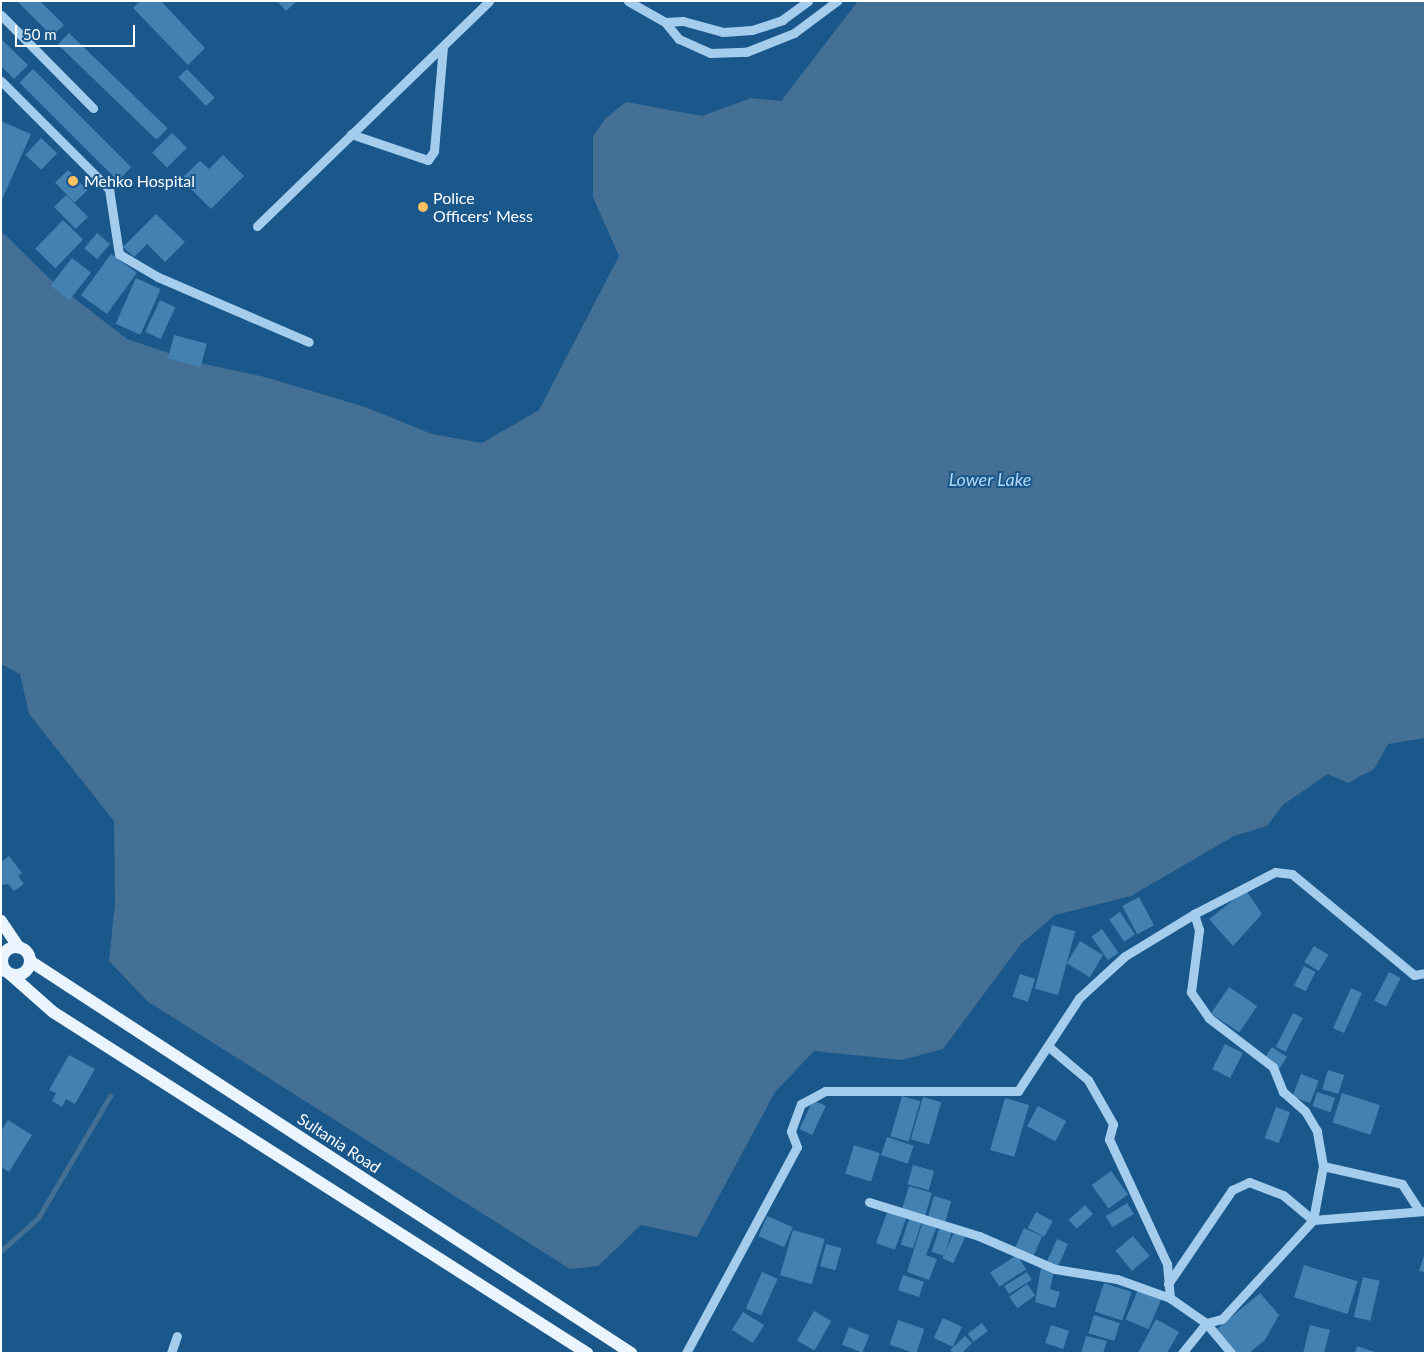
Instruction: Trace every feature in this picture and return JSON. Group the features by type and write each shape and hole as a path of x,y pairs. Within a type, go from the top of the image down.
{"main road":[{"path":"1,921 19,948 7,950 4,966"},
{"name":"Sultania Road","path":"19,948 30,961 631,1353"},
{"path":"4,966 24,972 30,961"},
{"path":"4,966 53,1012 587,1353"},
{"path":"560,1336 567,1353"}],"street":[{"path":"257,226 488,1"},
{"path":"628,1 664,22 679,39 710,53 746,52 794,32 837,1"},
{"path":"664,22 683,21 723,32 752,30 782,20 808,1"},
{"path":"1,14 93,108"},
{"path":"351,134 428,160 434,151 443,46"},
{"path":"1,81 109,189 118,254 158,277 309,342"},
{"path":"686,1353 797,1147 791,1131 801,1104 825,1091 1018,1091 1080,998 1125,956 1194,914 1275,872 1292,874 1414,975 1425,972"},
{"path":"1182,1353 1206,1323 1222,1319 1313,1220 1323,1166 1317,1131 1305,1110 1283,1092 1273,1067 1209,1018 1191,992 1200,930 1194,914"},
{"path":"1048,1047 1088,1080 1113,1124 1108,1139 1167,1264 1170,1298"},
{"path":"1323,1166 1402,1184 1422,1211"},
{"path":"1168,1284 1232,1190 1249,1182 1283,1195 1313,1220 1422,1211"},
{"path":"869,1202 980,1236 1055,1269 1117,1279 1170,1298 1206,1323 1231,1353"},
{"path":"171,1353 177,1336"}],"water":[{"name":"Lower Lake","path":"858,1 1425,1 1425,738 1388,744 1374,769 1348,783 1328,774 1284,804 1267,826 1234,836 1131,896 1055,915 1021,944 943,1049 902,1060 814,1051 775,1092 697,1237 641,1225 598,1266 570,1269 147,1001 109,961 115,903 114,821 29,714 20,674 1,664 1,231 52,281 127,339 195,362 265,377 365,407 432,434 482,443 539,410 619,256 593,197 593,136 605,119 626,102 702,116 751,98 781,101"}],"building":[{"path":"17,1 40,1 64,25 52,36"},
{"path":"140,1 161,1 205,48 188,65 133,8"},
{"path":"277,1 297,1 286,11"},
{"path":"69,33 168,128 156,140 58,45"},
{"path":"1,39 28,65 14,79 1,66"},
{"path":"33,69 131,167 118,181 20,82"},
{"path":"187,69 215,98 206,106 178,77"},
{"path":"1,121 31,134 1,202"},
{"path":"172,133 187,148 167,168 152,153"},
{"path":"41,138 57,153 41,170 25,155"},
{"path":"223,155 244,176 211,209 181,179 200,161 209,169"},
{"path":"68,170 87,190 75,203 55,183"},
{"path":"66,195 88,217 76,229 54,207"},
{"path":"156,214 185,242 165,262 147,244 134,257 123,247"},
{"path":"63,220 83,239 55,268 35,249"},
{"path":"97,233 110,244 97,259 84,248"},
{"path":"111,254 137,273 107,314 81,295"},
{"path":"72,258 91,273 69,300 50,286"},
{"path":"136,278 161,289 140,335 116,324"},
{"path":"160,300 175,307 161,339 145,332"},
{"path":"174,335 207,344 201,367 168,358"},
{"path":"9,856 22,873 18,876 24,884 14,891 8,884 1,885 1,862"},
{"path":"1246,890 1262,914 1233,946 1209,919"},
{"path":"1139,897 1154,925 1137,934 1122,906"},
{"path":"1120,912 1135,934 1124,942 1109,919"},
{"path":"1052,925 1075,931 1058,995 1035,989"},
{"path":"1102,929 1119,953 1108,960 1091,936"},
{"path":"1080,941 1103,955 1090,977 1067,963"},
{"path":"1314,946 1329,955 1319,971 1304,962"},
{"path":"1304,966 1316,972 1306,992 1294,986"},
{"path":"1389,972 1401,978 1386,1006 1374,1001"},
{"path":"1020,974 1035,979 1028,1002 1013,997"},
{"path":"1229,987 1257,1006 1239,1033 1211,1014"},
{"path":"1351,988 1362,993 1344,1033 1333,1028"},
{"path":"1293,1013 1303,1018 1286,1052 1276,1047"},
{"path":"1225,1044 1243,1053 1230,1078 1212,1069"},
{"path":"1272,1047 1287,1057 1279,1069 1264,1059"},
{"path":"69,1055 95,1069 75,1104 66,1099 62,1107 52,1101 56,1093 49,1090"},
{"path":"1328,1070 1344,1075 1338,1094 1322,1089"},
{"path":"1301,1074 1319,1081 1310,1103 1292,1096"},
{"path":"1317,1092 1335,1098 1330,1112 1312,1106"},
{"path":"1342,1093 1380,1105 1370,1135 1332,1122"},
{"path":"902,1096 920,1101 909,1142 890,1136"},
{"path":"923,1097 941,1102 929,1145 911,1139"},
{"path":"1005,1098 1029,1105 1014,1157 990,1150"},
{"path":"813,1100 826,1106 812,1135 799,1129"},
{"path":"1038,1106 1066,1121 1055,1141 1027,1126"},
{"path":"1276,1107 1290,1112 1279,1143 1265,1138"},
{"path":"8,1120 32,1135 9,1172 1,1167 1,1131"},
{"path":"887,1137 914,1146 908,1164 881,1155"},
{"path":"854,1145 880,1153 871,1182 845,1174"},
{"path":"913,1165 934,1171 929,1190 907,1184"},
{"path":"1111,1171 1128,1194 1109,1209 1092,1185"},
{"path":"909,1186 932,1193 925,1217 902,1210"},
{"path":"934,1196 951,1201 946,1221 928,1216"},
{"path":"1127,1203 1134,1214 1113,1227 1106,1216"},
{"path":"1085,1205 1093,1214 1077,1229 1069,1220"},
{"path":"888,1210 907,1217 895,1250 876,1243"},
{"path":"1036,1212 1053,1221 1044,1237 1028,1228"},
{"path":"767,1216 793,1227 784,1247 758,1236"},
{"path":"910,1216 922,1220 913,1249 901,1245"},
{"path":"923,1221 937,1226 926,1255 937,1259 929,1280 907,1272"},
{"path":"940,1226 952,1230 944,1256 932,1252"},
{"path":"1024,1228 1042,1236 1033,1256 1015,1248"},
{"path":"793,1230 825,1239 812,1284 780,1275"},
{"path":"955,1230 966,1235 953,1263 942,1258"},
{"path":"1133,1236 1150,1256 1132,1271 1115,1251"},
{"path":"1057,1239 1068,1244 1057,1268 1046,1263"},
{"path":"826,1244 841,1248 836,1270 820,1266"},
{"path":"1425,1252 1425,1272 1419,1271"},
{"path":"1017,1255 1026,1269 999,1287 990,1272"},
{"path":"1304,1265 1358,1281 1348,1314 1294,1298"},
{"path":"1041,1268 1054,1272 1050,1289 1060,1292 1055,1308 1035,1302"},
{"path":"762,1272 778,1279 761,1315 746,1309"},
{"path":"1027,1272 1032,1280 1009,1294 1004,1286"},
{"path":"903,1275 924,1282 919,1297 898,1290"},
{"path":"1363,1277 1380,1281 1370,1321 1354,1317"},
{"path":"1104,1283 1132,1292 1122,1320 1095,1312"},
{"path":"1027,1284 1035,1295 1017,1308 1009,1297"},
{"path":"1138,1290 1161,1300 1149,1329 1125,1319"},
{"path":"1260,1293 1279,1315 1265,1340 1249,1353 1237,1353 1217,1329"},
{"path":"814,1311 831,1321 814,1350 797,1340"},
{"path":"743,1312 764,1325 753,1343 732,1330"},
{"path":"1094,1315 1120,1323 1114,1341 1088,1333"},
{"path":"943,1318 962,1327 953,1347 934,1338"},
{"path":"1156,1319 1179,1332 1167,1353 1138,1353"},
{"path":"898,1320 924,1329 916,1353 890,1345"},
{"path":"982,1323 988,1331 974,1342 968,1334"},
{"path":"1051,1325 1069,1331 1063,1349 1045,1343"},
{"path":"1310,1325 1330,1330 1324,1353 1303,1353"},
{"path":"849,1327 869,1335 862,1353 842,1345"},
{"path":"965,1336 972,1343 962,1353 953,1353 950,1350"},
{"path":"1086,1336 1107,1341 1103,1353 1081,1353"},
{"path":"1357,1346 1375,1352 1375,1353 1355,1353"}],"waterway":[{"path":"1,1251 38,1218 110,1096"}],"place":[{"name":"Mehko Hospital","path":"73,181"},
{"name":"Police Officers' Mess","path":"423,207"}]}
